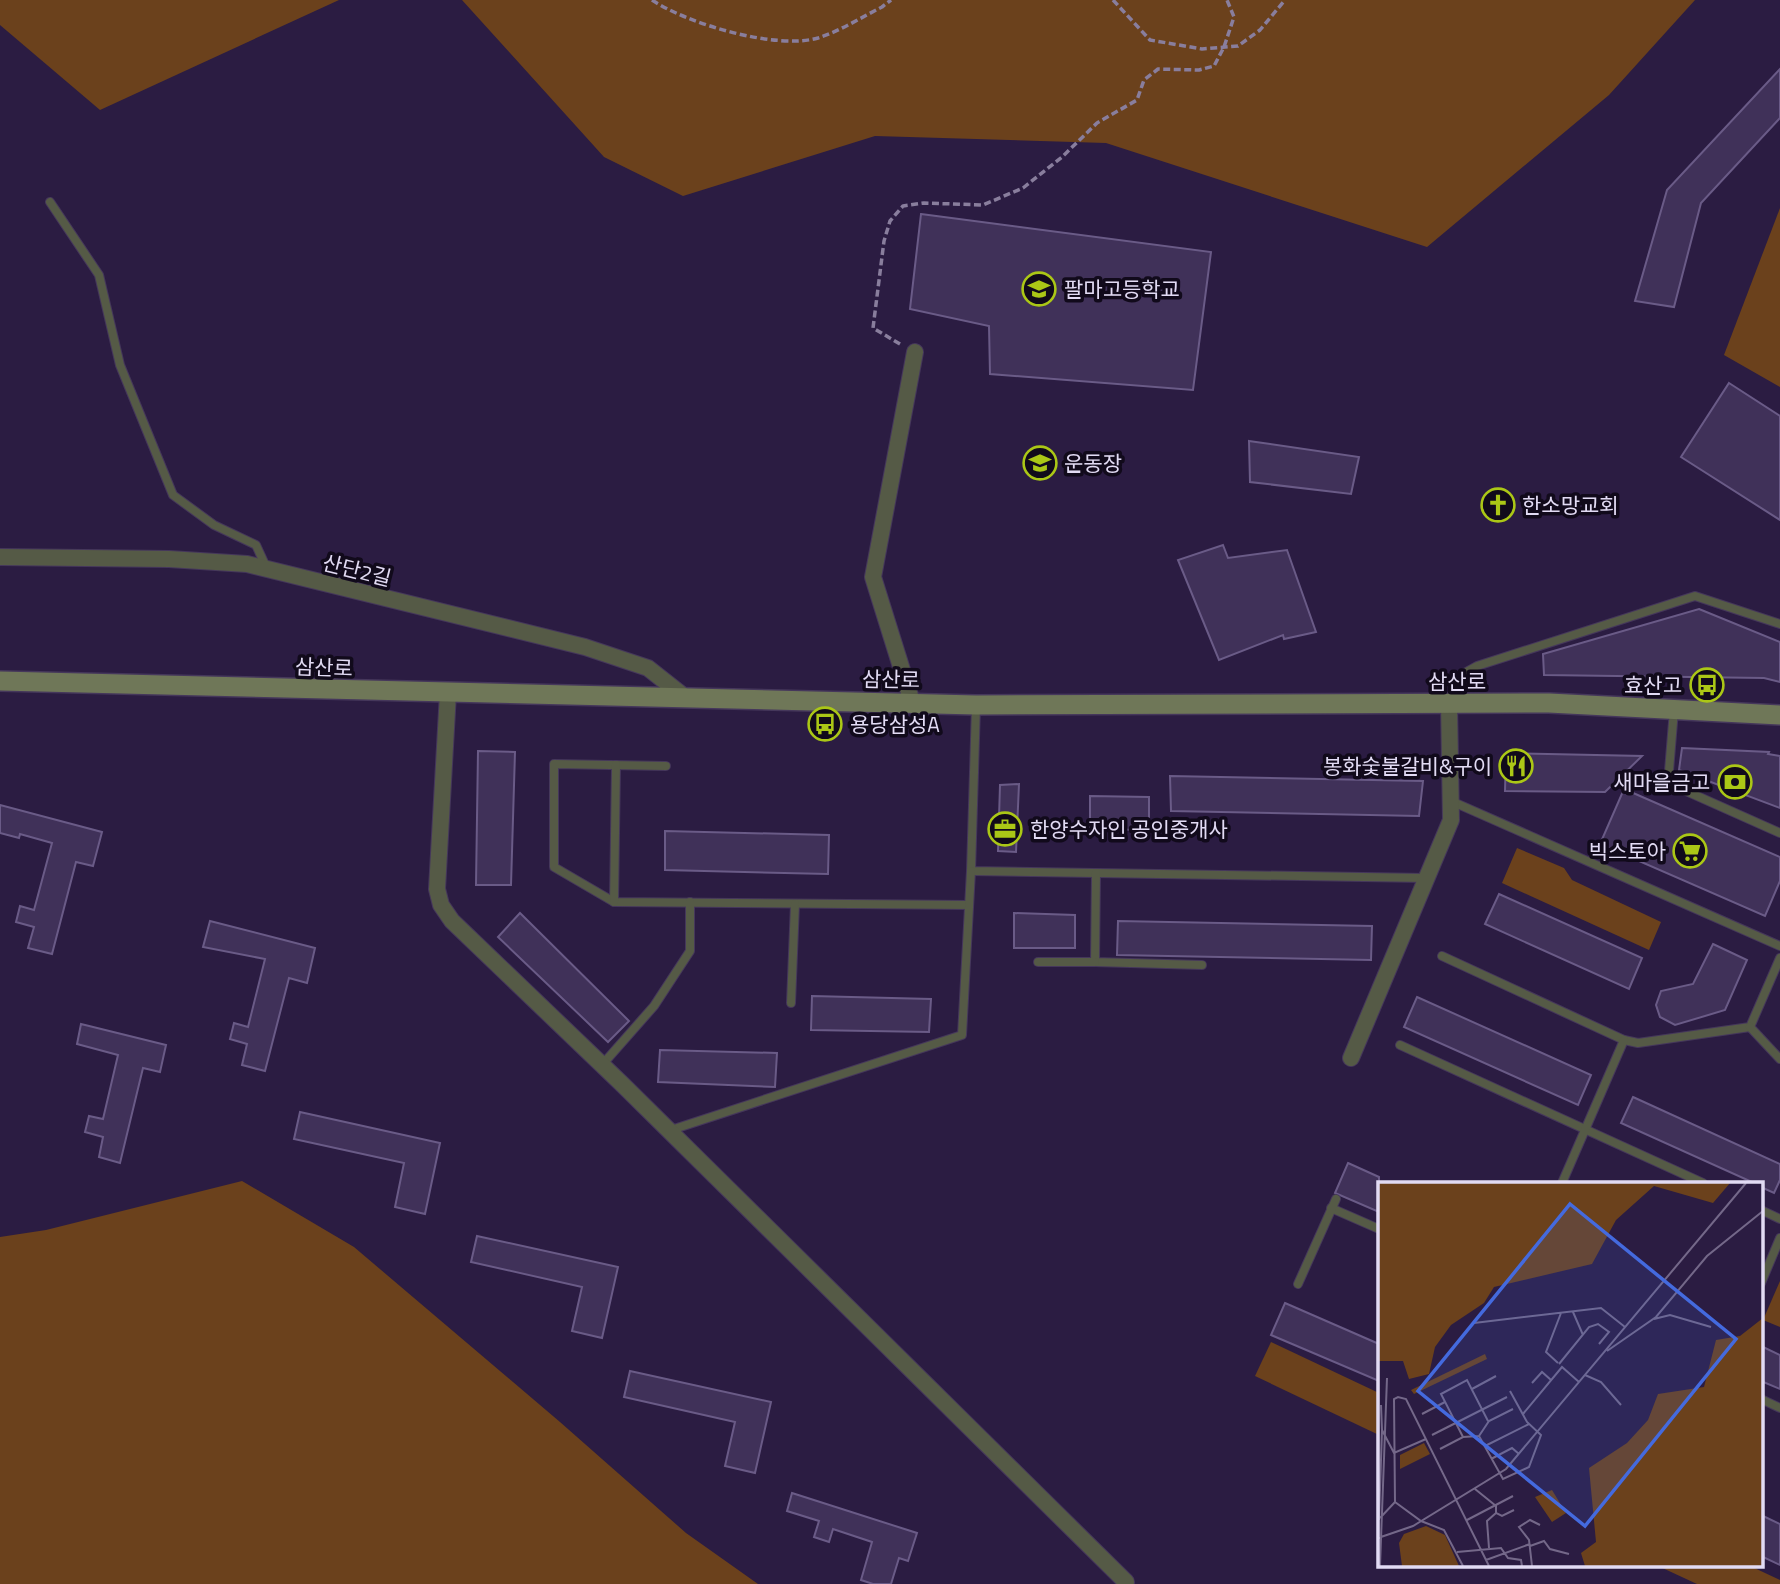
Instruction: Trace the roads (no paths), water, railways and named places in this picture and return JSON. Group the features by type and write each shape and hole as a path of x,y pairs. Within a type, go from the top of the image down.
{"main road":[{"name":"삼산로","path":"0,681 976,705 1549,704 1780,715"}],"street":[{"path":"912,702 873,577 915,352"},
{"name":"산단2길","path":"0,557 202,561 267,569 585,647 648,668 686,698"},
{"path":"448,693 437,889 441,905 452,921 602,1065 1126,1582"},
{"path":"1351,1058 1451,820 1449,704"}],"lane":[{"path":"50,202 99,275 120,365 173,495 215,525 256,545 267,569"},
{"path":"1449,704 1459,677 1477,666 1695,596 1780,624"},
{"path":"667,1131 962,1035 976,705"},
{"path":"1674,710 1668,783 1780,833"},
{"path":"666,766 554,764 554,867 614,902 969,905"},
{"path":"614,902 616,765"},
{"path":"1451,801 1780,946"},
{"path":"971,871 1426,878"},
{"path":"1095,962 1096,873"},
{"path":"602,1065 654,1006 690,951 690,902"},
{"path":"791,1003 795,904"},
{"path":"1442,956 1624,1040 1638,1043 1750,1027"},
{"path":"1750,1027 1780,958"},
{"path":"1038,962 1202,965"},
{"path":"1750,1027 1780,1059"},
{"path":"1562,1182 1624,1040"},
{"path":"1400,1045 1701,1182"},
{"path":"1298,1284 1335,1199"},
{"path":"1331,1208 1378,1229"},
{"path":"1762,1210 1780,1219"},
{"path":"1762,1281 1780,1238"},
{"path":"1762,1399 1780,1408"}],"place":[{"name":"팔마고등학교","path":"1039,289"},
{"name":"운동장","path":"1040,463"},
{"name":"한소망교회","path":"1498,505"},
{"name":"효산고","path":"1707,685"},
{"name":"용당삼성A","path":"825,724"},
{"name":"봉화숯불갈비&구이","path":"1516,766"},
{"name":"새마을금고","path":"1735,782"},
{"name":"한양수자인 공인중개사","path":"1005,829"},
{"name":"빅스토아","path":"1690,851"}]}
